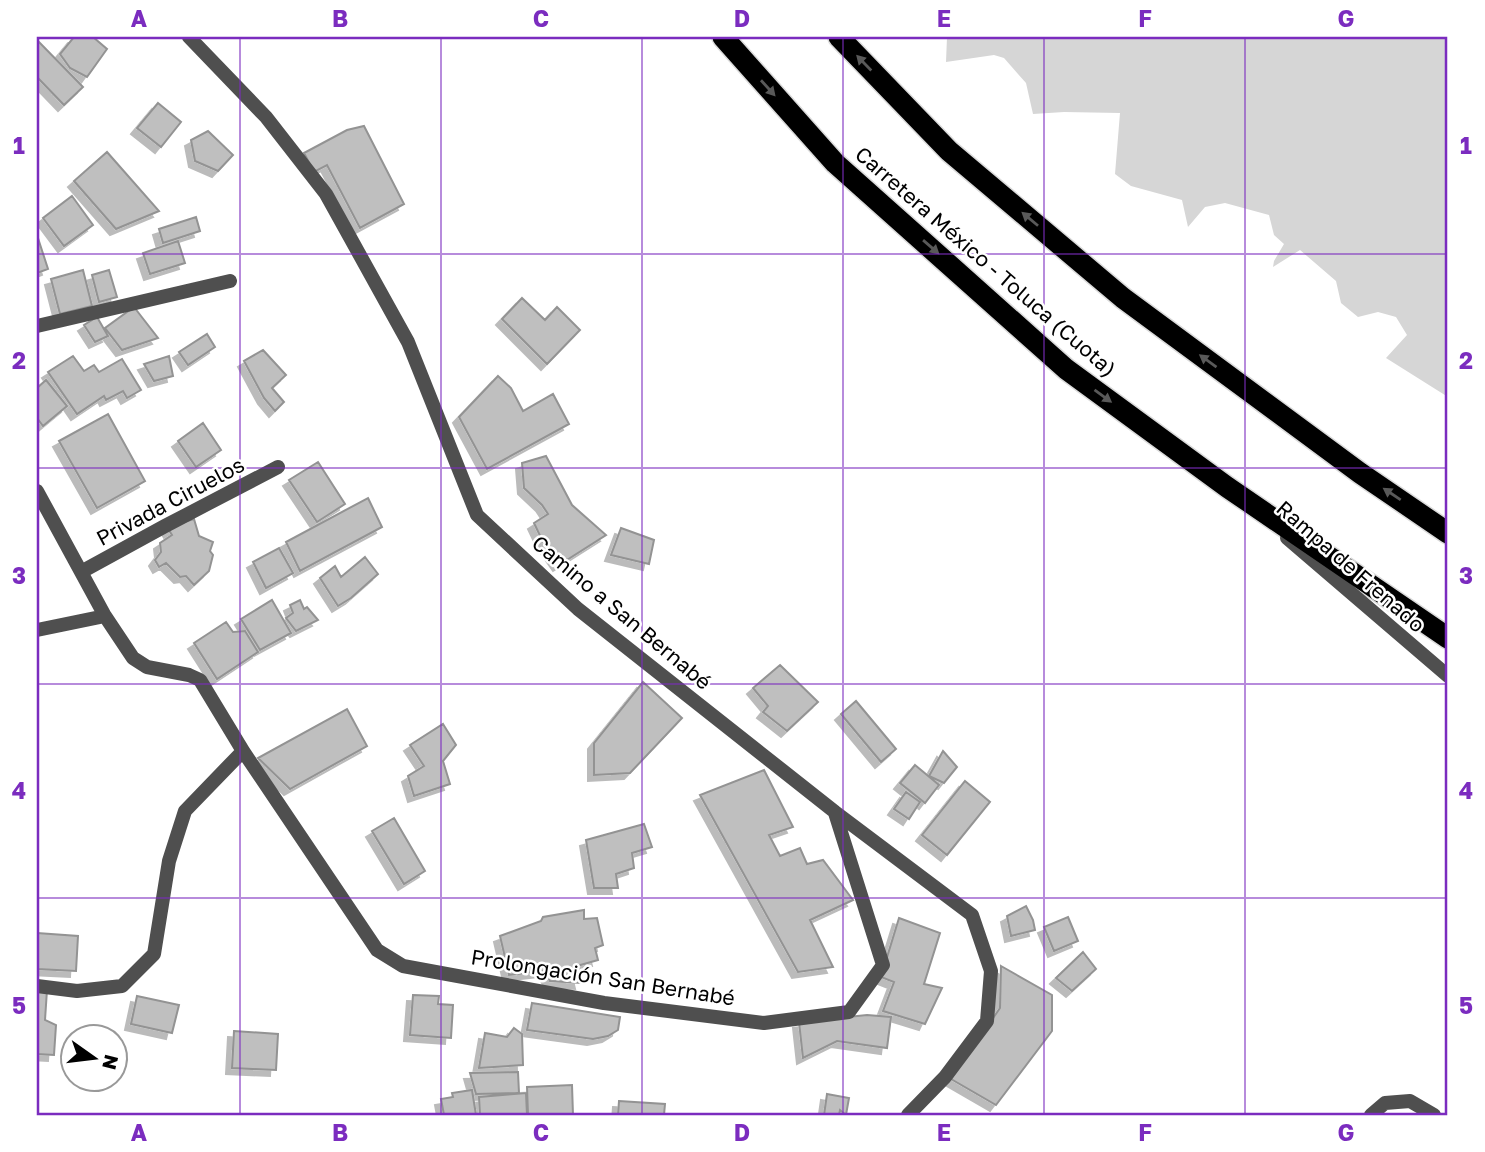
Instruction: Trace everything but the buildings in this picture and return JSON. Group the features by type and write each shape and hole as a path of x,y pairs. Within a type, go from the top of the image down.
{"highway":[{"name":"Carretera México - Toluca (Cuota)","path":"723,37 835,163 1066,369 1227,487 1448,638"},
{"path":"839,37 949,151 1123,298 1360,473 1448,533"}],"street":[{"name":"Camino a San Bernabé","path":"190,37 266,117 326,194 408,342 477,515 578,609 835,812 972,915 991,971 987,1021 945,1077 908,1115"},
{"path":"37,326 230,281"},
{"name":"Privada Ciruelos","path":"81,572 278,467"},
{"name":"Rampa de Frenado","path":"1227,487 1448,676"},
{"path":"37,492 105,616 133,658 148,667 189,675 200,680 243,751 185,811 169,861 154,954 122,986 77,991 37,986"},
{"path":"37,630 105,616"},
{"name":"Prolongación San Bernabé","path":"243,751 377,950 402,966 604,1003 764,1023 849,1012 883,965 835,812"},
{"path":"1371,1115 1385,1103 1410,1101 1434,1115"}],"shaded area":[{"path":"947,37 1448,37 1448,397 1386,358 1407,335 1396,317 1378,312 1358,317 1341,303 1336,281 1300,250 1273,267 1284,244 1274,235 1269,215 1225,203 1205,207 1188,227 1182,200 1131,186 1115,174 1120,113 1033,114 1026,83 1004,58 994,55 946,62"}]}
